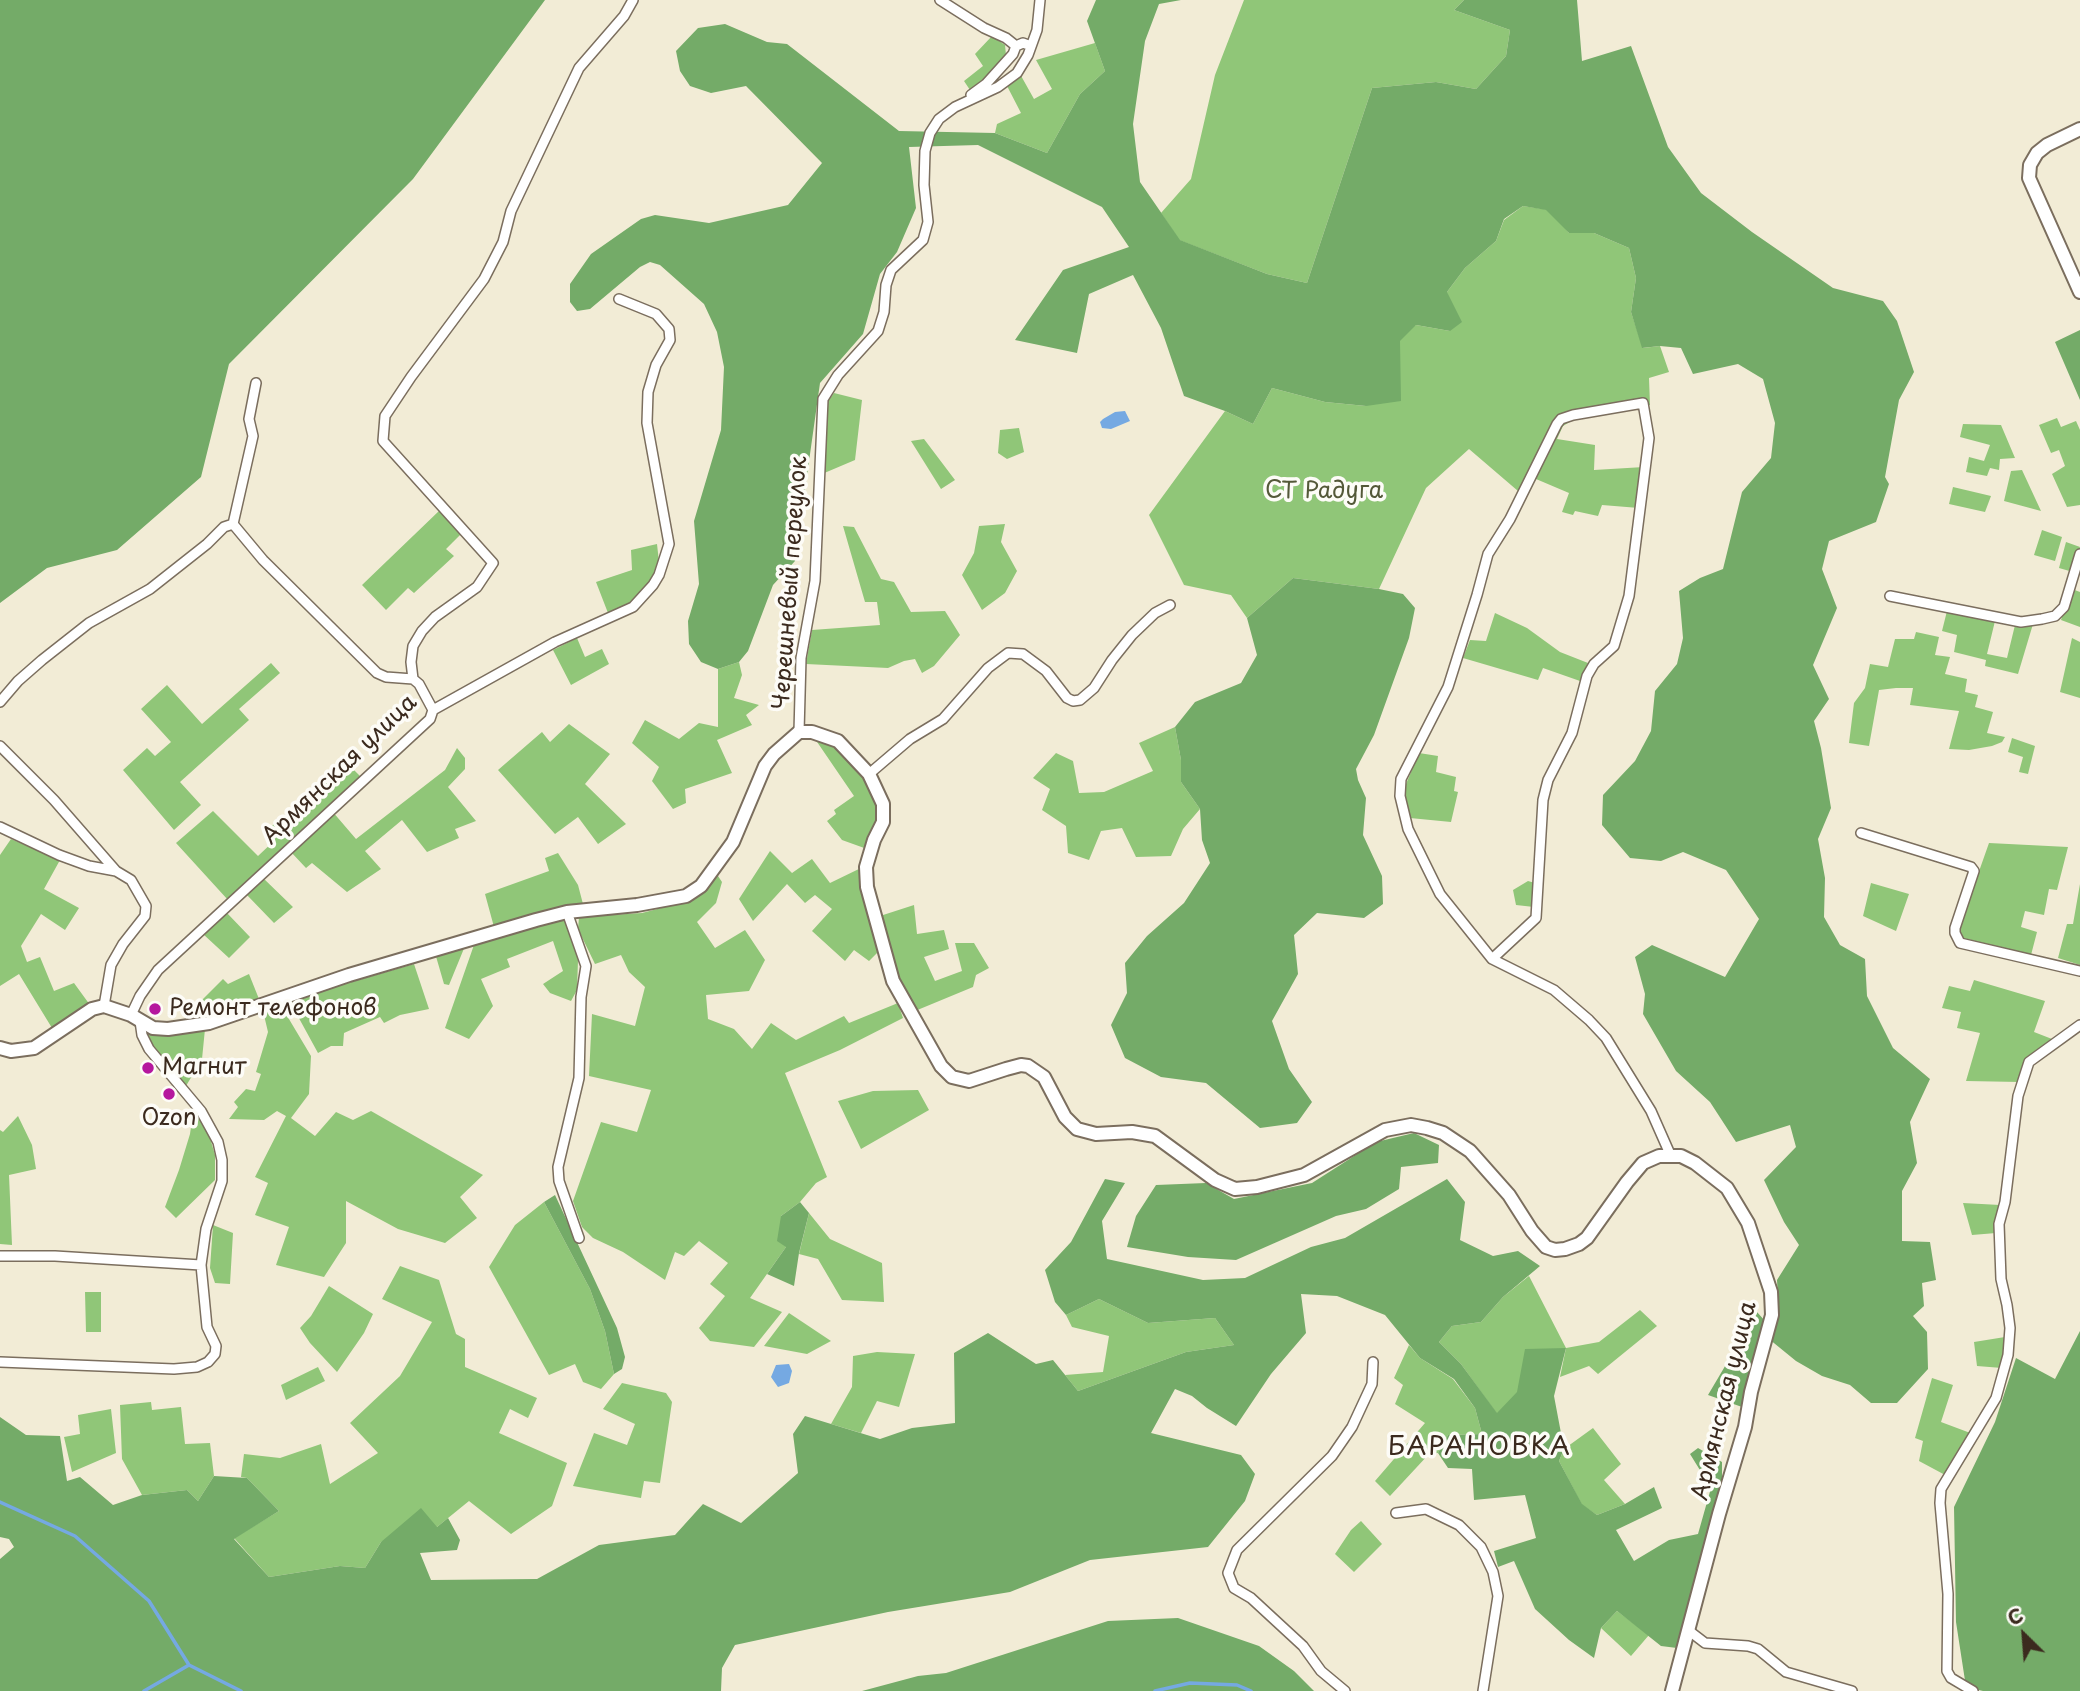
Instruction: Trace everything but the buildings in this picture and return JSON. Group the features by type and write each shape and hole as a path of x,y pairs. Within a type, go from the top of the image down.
{"street":[{"path":"432,710 413,678 413,646 435,617 477,587 493,563 383,442 385,416 484,279 503,242 511,211 579,68 624,16 633,0"},
{"path":"940,0 984,28 1006,37 1016,47 1023,44 1031,46"},
{"name":"Черешневый переулок","path":"955,107 998,88 1017,74 1037,30 1040,0"},
{"name":"Черешневый переулок","path":"799,732 801,658 815,581 823,399 838,375 878,331 891,270 923,240 928,222 924,185 925,151 930,133 939,119 986,84 1016,47"},
{"path":"2080,129 2037,153 2030,165 2029,178 2080,292"},
{"name":"Армянская улица","path":"136,1018 140,996 158,970 430,719 432,710 555,642 633,607 653,585 669,544 647,423 648,392 656,365 670,340 669,330 656,314 619,299"},
{"path":"233,524 253,436 248,419 256,383"},
{"path":"0,1048 11,1051 34,1048 85,1013 104,1006 136,1018 153,1028 168,1029 209,1023 349,975 567,912 637,905 685,896 701,886 733,842 765,766 774,754 799,732 812,732 838,741 869,774 883,804 883,822 866,867 872,912 893,981 941,1066 952,1077 969,1081 1021,1065 1028,1066 1044,1077 1065,1117 1076,1129 1096,1134 1132,1132 1155,1136 1215,1180 1235,1189 1257,1187 1304,1175 1385,1130 1411,1125 1427,1128 1443,1133 1470,1151 1509,1195 1532,1231 1546,1247 1555,1250 1579,1244 1587,1238 1643,1163 1670,1154 1651,1111 1606,1038 1554,990 1492,959 1440,894 1408,829 1400,796 1401,779 1448,687 1478,595 1488,554 1510,519 1557,424 1561,419 1573,415 1643,402 1649,438 1629,596 1614,646 1594,664 1587,676 1578,716 1548,780 1543,800 1536,918 1492,959"},
{"path":"233,524 263,561 377,673 386,677 413,678"},
{"path":"0,702 41,660 89,623 150,589 207,544 224,527 233,524"},
{"path":"1890,596 2021,622 2042,619 2055,616 2064,607 2080,554"},
{"path":"869,774 911,739 943,719 988,668 1008,653 1023,654 1046,671 1067,698 1080,700 1094,688 1132,635 1156,613 1170,605"},
{"path":"0,746 54,800 116,871 131,880 146,906 145,916 111,965 104,1006"},
{"path":"0,827 89,866 116,871"},
{"path":"1861,833 1972,867 1974,871 1955,928 1960,943 2080,971"},
{"path":"567,912 586,967 581,997 579,1078 558,1167 559,1181 579,1238"},
{"path":"0,1362 174,1369 197,1367 208,1362 215,1354 216,1346 206,1327 201,1265 206,1229 222,1181 222,1160 218,1142 201,1111 149,1049 136,1018"},
{"path":"1966,1690 1951,1678 1947,1671 1948,1594 1941,1489 1996,1398 2008,1355 2010,1328 2001,1279 1999,1224 2005,1202 2018,1096 2029,1062 2080,1025"},
{"name":"Армянская улица","path":"1670,1154 1681,1156 1714,1175 1738,1202 1748,1223 1771,1292 1772,1306 1745,1427 1672,1691"},
{"path":"0,1256 55,1256 201,1265"},
{"path":"1345,1691 1321,1671 1303,1646 1251,1598 1234,1588 1228,1573 1237,1550 1332,1456 1352,1427 1372,1384 1373,1362"},
{"path":"1396,1513 1426,1508 1459,1525 1482,1548 1493,1572 1498,1596 1483,1691"},
{"path":"1688,1630 1704,1643 1758,1649 1786,1672 1852,1691"}],"green space":[{"path":"0,0 545,0 413,179 229,364 201,477 117,550 47,568 0,603"},
{"path":"1096,0 1181,0 1159,4 1145,41 1133,124 1140,182 1180,240 1267,274 1307,283 1372,88 1436,82 1476,89 1506,56 1510,30 1454,10 1464,0 1577,0 1582,61 1631,46 1668,147 1701,193 1833,288 1883,301 1897,321 1914,372 1899,400 1885,477 1889,484 1876,522 1829,541 1822,569 1837,608 1813,665 1829,699 1814,721 1831,808 1818,839 1825,878 1824,917 1840,945 1865,959 1867,996 1893,1048 1930,1079 1910,1122 1917,1163 1902,1191 1902,1241 1930,1242 1936,1280 1922,1283 1924,1306 1913,1316 1927,1332 1928,1369 1897,1403 1871,1403 1850,1385 1822,1376 1796,1361 1769,1339 1779,1317 1777,1280 1799,1245 1784,1222 1764,1180 1796,1147 1790,1125 1736,1142 1710,1102 1676,1071 1643,1014 1645,994 1635,957 1652,945 1725,977 1759,919 1726,870 1683,852 1661,861 1630,858 1602,825 1603,795 1635,761 1651,731 1655,691 1677,664 1683,638 1679,591 1700,578 1723,569 1742,492 1771,458 1775,423 1763,379 1738,364 1693,374 1681,348 1642,348 1631,312 1636,278 1629,248 1594,233 1569,233 1546,210 1523,206 1504,219 1496,241 1465,268 1447,292 1462,322 1450,331 1416,325 1400,341 1401,401 1366,406 1325,402 1272,388 1253,424 1184,396 1161,328 1133,275 1089,294 1077,353 1015,340 1063,270 1129,247 1102,207 978,145 909,147 916,208 897,252 880,274 863,334 820,383 795,561 773,585 748,651 739,662 718,669 701,662 689,644 688,621 699,584 694,521 721,430 724,367 717,332 704,304 660,265 650,262 640,267 590,309 577,311 570,302 570,284 591,254 641,219 655,215 709,223 788,205 822,163 746,86 711,93 690,86 680,71 676,51 698,28 725,24 767,42 787,44 899,131 995,133 1047,153 1080,94 1105,71 1087,21"},
{"path":"1244,0 1464,0 1454,10 1510,30 1506,56 1476,89 1436,82 1372,88 1307,283 1267,274 1179,240 1161,213 1191,179 1215,75"},
{"path":"992,36 1005,45 1006,55 987,78 970,90 964,81 983,66 975,54"},
{"path":"1095,43 1105,71 1080,94 1047,153 995,133 997,124 1021,113 1006,84 1020,74 1034,99 1052,89 1036,60"},
{"name":"СТ Радуга","path":"1523,206 1550,210 1569,233 1594,233 1629,248 1636,278 1631,312 1643,348 1660,346 1669,372 1649,378 1650,405 1573,420 1563,426 1557,439 1595,445 1594,470 1644,467 1639,508 1602,505 1598,516 1575,511 1573,515 1562,512 1569,493 1536,479 1525,497 1469,449 1426,488 1379,589 1293,578 1247,618 1231,595 1184,585 1149,515 1225,411 1253,424 1272,388 1325,402 1366,406 1399,333 1416,325 1450,331 1447,292 1465,268 1496,241 1504,220"},
{"path":"2080,330 2080,400 2055,342"},
{"path":"834,393 862,400 855,460 822,474 828,401"},
{"path":"2057,418 2061,427 2076,421 2080,430 2080,505 2067,507 2052,474 2065,466 2059,450 2051,453 2039,425"},
{"path":"1963,424 2001,425 2015,458 2000,459 1999,470 1990,468 1987,476 1966,472 1969,457 1984,461 1990,445 1960,437"},
{"path":"1019,428 1024,452 1007,459 998,453 1000,430"},
{"path":"924,439 955,480 941,489 911,441"},
{"path":"2022,470 2041,511 2004,501 2011,471"},
{"path":"1953,487 1991,496 1985,512 1949,504"},
{"path":"440,510 461,534 446,549 454,556 414,593 408,588 386,610 362,585"},
{"path":"1005,524 1001,542 1017,571 1005,593 982,610 962,575 974,553 979,526"},
{"path":"843,526 854,527 881,579 894,582 911,612 945,611 960,635 934,666 922,673 915,659 888,668 806,664 812,630 880,625 877,602 865,602"},
{"path":"2042,530 2062,537 2055,561 2034,555"},
{"path":"2066,542 2080,547 2073,572 2059,568"},
{"path":"657,544 659,562 652,584 633,602 608,613 596,582 632,570 631,550"},
{"path":"1293,578 1403,594 1415,608 1409,638 1374,735 1356,769 1366,798 1363,835 1382,876 1383,904 1364,918 1317,913 1294,935 1298,974 1272,1021 1289,1069 1312,1102 1297,1123 1260,1128 1206,1083 1161,1077 1125,1058 1111,1025 1127,993 1125,963 1147,936 1184,903 1210,863 1202,840 1200,809 1181,782 1181,760 1175,727 1195,702 1241,683 1257,655 1247,618"},
{"path":"2072,589 2080,592 2080,627 2061,620"},
{"path":"1947,611 1995,621 1987,654 2007,658 2015,625 2033,624 2018,674 1985,666 1986,660 1954,652 1957,635 1942,631"},
{"path":"1495,613 1527,628 1560,652 1588,663 1580,681 1543,668 1538,680 1463,658 1470,640 1486,641"},
{"path":"1916,632 1939,637 1935,655 1950,657 1945,674 1967,679 1965,692 1978,695 1975,707 1993,712 1987,733 2005,737 2002,742 1969,750 1949,749 1959,711 1910,705 1913,688 1896,688 1879,690 1869,746 1849,743 1854,703 1865,688 1870,664 1888,667 1895,639 1914,639"},
{"path":"577,638 585,657 602,649 609,664 571,685 553,650"},
{"path":"2072,638 2080,642 2080,698 2060,692"},
{"path":"739,662 742,675 734,698 759,705 746,715 752,725 717,740 732,773 685,789 686,803 673,809 652,781 659,767 632,743 645,720 679,739 699,723 718,727 718,669"},
{"path":"271,663 280,673 239,709 249,720 180,782 201,805 174,830 123,770 147,748 155,756 171,742 141,709 167,685 202,724"},
{"path":"569,724 610,754 585,784 626,824 598,844 578,817 555,834 498,770 542,732 550,742"},
{"path":"1175,727 1181,760 1181,782 1200,809 1183,829 1171,856 1136,857 1122,828 1101,831 1089,860 1068,853 1066,826 1042,810 1050,789 1033,778 1056,753 1073,761 1079,793 1104,792 1153,771 1139,743"},
{"path":"813,736 833,744 868,782 880,806 876,828 867,849 842,840 827,821 836,814 834,810 854,796"},
{"path":"2012,738 2035,746 2028,774 2019,772 2023,757 2008,752"},
{"path":"457,748 465,758 465,769 448,787 476,821 455,829 459,838 427,852 402,820 365,851 381,869 347,892 312,863 306,868 290,851 332,811 356,839 445,770"},
{"path":"1419,753 1438,756 1436,772 1456,777 1454,791 1458,792 1451,822 1410,818 1405,800 1406,784"},
{"path":"347,763 361,777 228,900 176,843 213,811 258,856 275,840 267,830 292,809 301,819 323,797 316,790"},
{"path":"11,839 60,860 44,889 79,908 65,930 41,914 21,946 27,962 40,957 54,991 74,983 90,1005 52,1028 19,974 0,986 0,855"},
{"path":"1989,843 2068,847 2057,890 2049,889 2044,915 2025,911 2021,927 2037,932 2031,955 1963,938 1959,928"},
{"path":"770,851 792,873 812,859 830,883 863,867 860,886 879,951 869,961 854,950 845,961 812,931 832,909 815,895 805,903 787,884 753,921 739,899"},
{"path":"558,853 578,885 583,904 494,927 485,894 549,871 545,858"},
{"path":"716,873 722,882 716,903 697,922 715,948 745,930 765,960 749,991 706,995 708,1019 734,1029 752,1049 771,1023 796,1040 844,1016 849,1023 898,1003 903,1018 840,1050 785,1073 827,1177 816,1183 800,1202 781,1216 786,1247 750,1298 782,1312 754,1347 710,1341 699,1328 725,1296 710,1284 728,1263 699,1241 684,1256 675,1252 665,1280 623,1252 593,1238 582,1227 573,1201 601,1122 637,1132 651,1090 589,1076 592,1014 635,1026 645,987 629,972 621,955 595,964 578,929 579,917 642,913 688,901 706,891"},
{"path":"262,877 293,907 274,923 246,894"},
{"path":"1528,881 1535,883 1534,907 1516,905 1513,890"},
{"path":"1871,883 1909,894 1896,931 1863,916"},
{"path":"2080,884 2080,965 2058,958 2067,924 2073,924"},
{"path":"914,905 917,934 944,930 949,949 924,957 935,981 962,971 955,943 974,943 989,968 976,975 973,987 915,1011 900,980 880,916"},
{"path":"227,913 250,937 229,958 203,934"},
{"path":"566,916 578,960 577,990 571,1001 550,993 543,984 563,971 553,941 507,959 510,967 481,979 493,1006 469,1039 445,1028 475,942"},
{"path":"465,946 449,985 444,984 435,953"},
{"path":"414,964 429,1009 400,1015 384,1023 380,1017 344,1033 343,1046 331,1046 318,1053 289,1000"},
{"path":"249,974 259,999 210,1015 197,1005 223,979 228,984"},
{"path":"1974,980 2045,1001 2034,1032 2052,1039 2030,1057 2020,1082 1966,1081 1980,1033 1957,1028 1961,1012 1942,1008 1949,986 1970,991"},
{"path":"280,1004 311,1056 309,1094 291,1118 315,1136 336,1112 353,1120 371,1111 483,1175 460,1197 477,1218 445,1243 398,1229 346,1201 346,1243 324,1277 276,1265 289,1227 255,1215 268,1183 255,1177 286,1116 277,1111 264,1120 229,1119 238,1107 234,1102 246,1089 255,1091 261,1074 256,1072 268,1032 263,1011"},
{"path":"143,1026 205,1029 202,1059 186,1086 150,1047"},
{"path":"918,1090 929,1110 861,1149 838,1101 873,1091"},
{"path":"193,1113 210,1138 215,1155 215,1180 176,1218 165,1207 190,1134"},
{"path":"18,1116 32,1145 36,1169 9,1175 12,1245 0,1244 0,1130 3,1132"},
{"path":"1414,1133 1439,1145 1438,1163 1401,1167 1399,1189 1366,1209 1336,1216 1236,1260 1188,1257 1127,1247 1136,1216 1156,1185 1206,1183 1234,1199 1312,1183 1376,1142"},
{"path":"1105,1179 1125,1183 1102,1221 1107,1259 1203,1280 1245,1278 1311,1247 1345,1238 1447,1179 1465,1202 1460,1240 1493,1256 1518,1251 1540,1266 1503,1297 1481,1322 1452,1326 1439,1342 1461,1364 1497,1413 1517,1392 1525,1349 1566,1348 1554,1396 1564,1449 1559,1461 1582,1504 1597,1515 1625,1504 1654,1487 1662,1508 1616,1530 1634,1561 1669,1540 1698,1534 1711,1488 1690,1454 1698,1448 1722,1462 1722,1487 1677,1648 1661,1646 1617,1611 1601,1628 1594,1658 1569,1640 1535,1609 1514,1561 1498,1567 1494,1551 1536,1538 1525,1495 1474,1500 1472,1469 1448,1468 1438,1453 1448,1435 1482,1434 1475,1408 1454,1379 1420,1358 1385,1315 1337,1296 1301,1294 1306,1333 1271,1374 1236,1426 1192,1396 1175,1389 1151,1433 1241,1455 1255,1474 1245,1501 1208,1547 1090,1560 1010,1592 888,1612 735,1645 722,1668 721,1691 0,1691 0,1559 14,1547 9,1539 0,1537 0,1417 26,1435 60,1436 67,1481 80,1477 113,1505 142,1495 187,1490 198,1501 214,1476 247,1478 279,1511 234,1539 269,1577 340,1566 365,1568 381,1542 421,1508 437,1527 448,1518 460,1540 457,1550 420,1553 431,1580 537,1579 599,1545 675,1535 703,1504 741,1523 798,1473 793,1434 805,1416 880,1439 912,1428 955,1423 954,1353 988,1333 1036,1364 1053,1360 1078,1391 1186,1352 1234,1345 1215,1318 1148,1323 1099,1299 1066,1315 1055,1302 1045,1270 1071,1242"},
{"path":"555,1195 617,1328 625,1357 622,1369 614,1374 605,1331 590,1289 544,1202"},
{"path":"544,1202 590,1289 605,1331 614,1374 601,1389 583,1382 575,1364 549,1375 489,1267 515,1225"},
{"path":"800,1202 809,1213 794,1286 767,1274 786,1247 777,1241 781,1216"},
{"path":"1963,1203 2000,1205 1996,1233 1972,1235"},
{"path":"809,1213 830,1239 882,1263 884,1302 842,1300 818,1259 799,1254"},
{"path":"213,1225 233,1233 230,1284 215,1283 210,1268"},
{"path":"400,1266 439,1280 456,1334 465,1339 465,1367 537,1398 528,1418 510,1409 499,1433 567,1463 552,1506 511,1534 469,1501 437,1527 381,1542 365,1568 340,1566 269,1577 234,1538 279,1511 247,1478 241,1477 244,1454 280,1458 321,1444 330,1484 378,1453 350,1423 400,1376 432,1322 382,1299"},
{"path":"1529,1276 1566,1348 1497,1414 1461,1364 1439,1342 1452,1326 1481,1322 1503,1297"},
{"path":"329,1286 373,1314 364,1333 337,1372 300,1328 311,1316"},
{"path":"85,1292 101,1292 101,1332 86,1332"},
{"path":"1099,1299 1148,1323 1215,1318 1234,1345 1186,1352 1078,1391 1065,1375 1103,1372 1109,1336 1072,1327 1066,1315"},
{"path":"1640,1310 1657,1326 1598,1374 1589,1366 1560,1377 1566,1348 1599,1342"},
{"path":"1757,1312 1765,1321 1742,1407 1708,1395"},
{"path":"789,1313 831,1341 807,1354 764,1346"},
{"path":"2080,1331 2080,1691 1983,1691 1966,1687 1956,1622 1954,1507 1995,1422 2016,1358 2055,1379"},
{"path":"2005,1337 2002,1368 1977,1366 1974,1342"},
{"path":"1409,1345 1420,1358 1453,1379 1475,1408 1482,1434 1448,1435 1438,1453 1429,1454 1390,1496 1375,1481 1425,1423 1395,1404 1403,1385 1394,1378"},
{"path":"877,1352 915,1354 899,1407 877,1401 861,1433 831,1424 852,1387 853,1356"},
{"path":"318,1367 325,1381 286,1400 281,1385"},
{"path":"1932,1378 1953,1385 1941,1422 1973,1434 1947,1476 1919,1461 1923,1441 1915,1438"},
{"path":"622,1383 666,1393 672,1402 660,1483 644,1481 641,1498 573,1486 594,1433 627,1445 635,1424 603,1409"},
{"path":"151,1402 152,1410 181,1407 185,1444 210,1443 214,1476 198,1501 187,1490 142,1495 122,1459 120,1405"},
{"path":"111,1409 116,1453 72,1472 64,1437 80,1434 78,1415"},
{"path":"1593,1428 1621,1464 1604,1480 1625,1504 1597,1515 1582,1505 1559,1461 1564,1449"},
{"path":"1361,1521 1382,1544 1354,1572 1335,1554 1351,1530"},
{"path":"1617,1611 1649,1635 1631,1656 1601,1628"},
{"path":"1178,1618 1259,1646 1294,1671 1314,1691 862,1691 918,1676 946,1673 1108,1621"}],"water":[{"path":"1125,411 1130,421 1111,429 1102,428 1100,422 1103,419 1115,412"},
{"path":"789,1364 792,1371 789,1383 778,1387 771,1377 776,1365"}],"waterway":[{"path":"0,1502 75,1536 149,1601 189,1665 241,1691"},
{"path":"144,1691 189,1665"},
{"path":"1155,1691 1190,1683 1237,1685 1251,1691"}],"place":[{"name":"Ремонт телефонов","path":"155,1009"},
{"name":"Магнит","path":"148,1068"},
{"name":"Ozon","path":"169,1094"}],"district":[{"name":"БАРАНОВКА","path":"1480,1448"}]}
